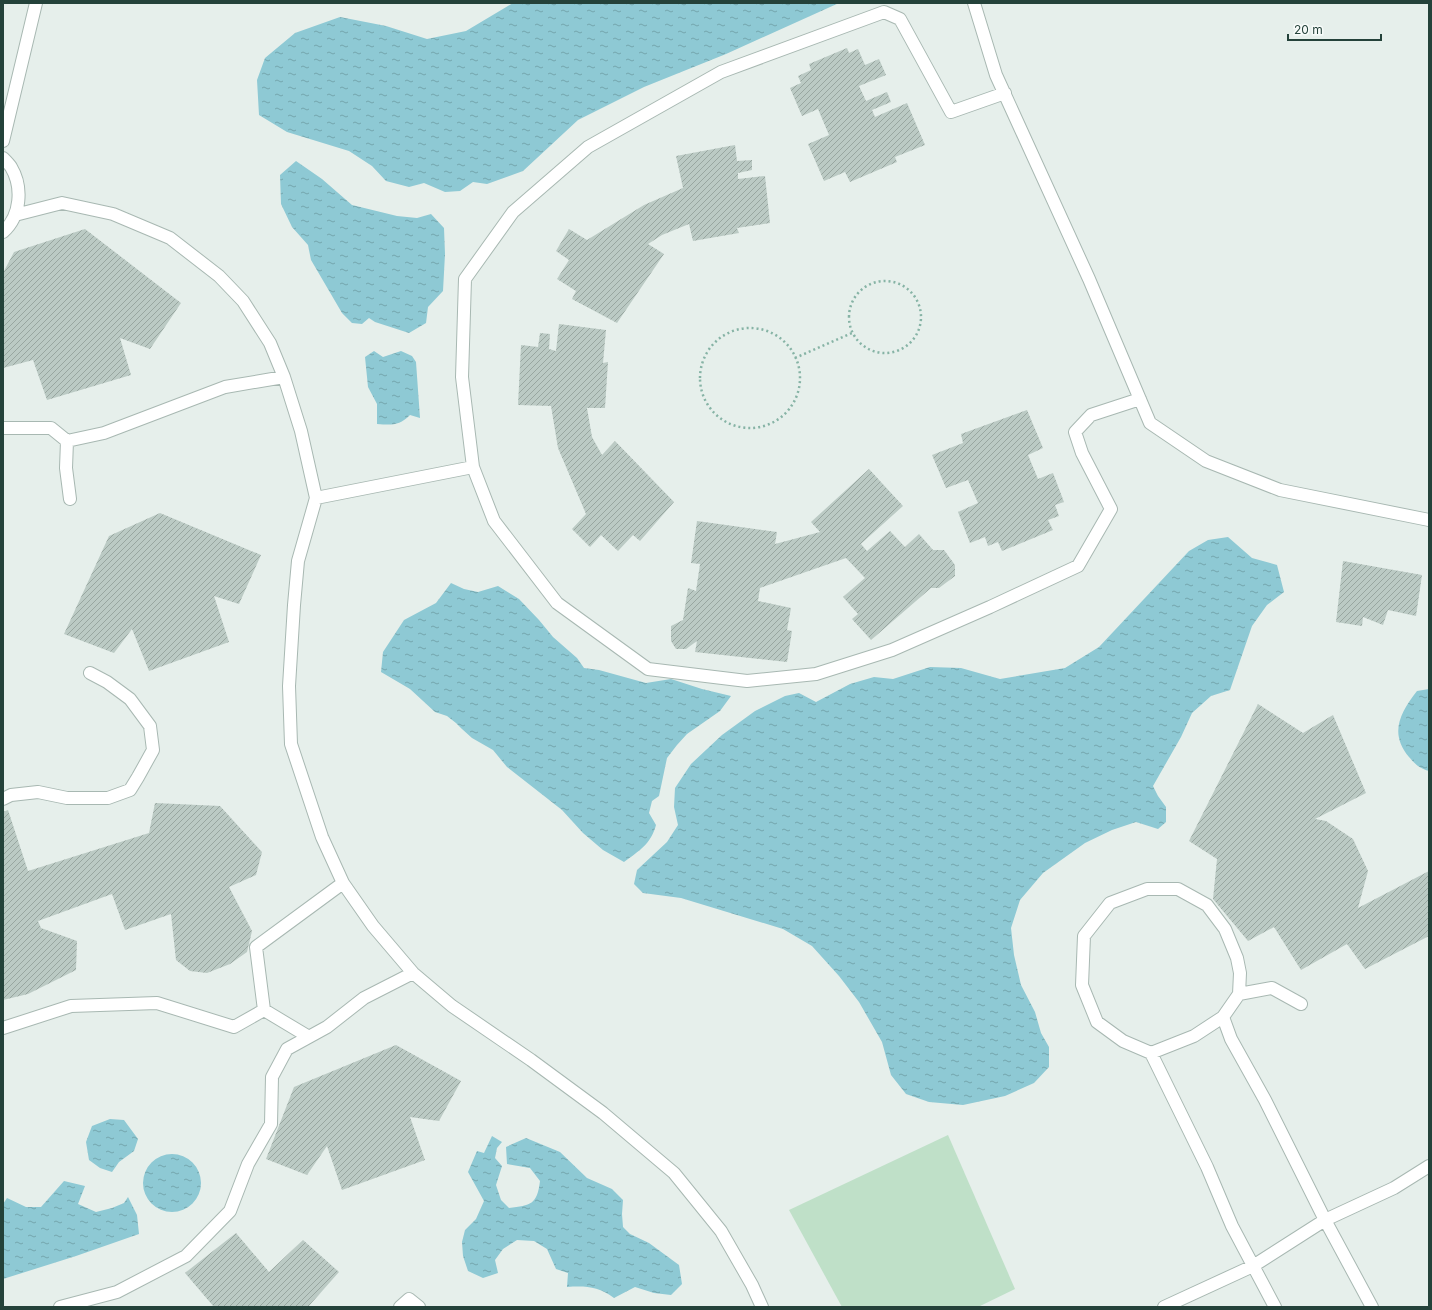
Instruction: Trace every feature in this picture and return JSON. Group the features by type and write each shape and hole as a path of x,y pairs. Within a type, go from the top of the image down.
{"street":[{"path":"3,141 36,3"},
{"path":"974,3 996,75 1089,279 1150,423 1206,461 1280,490 1429,520"},
{"path":"1005,93 952,112 900,19 884,12 721,72 588,147 513,212 465,279 462,377 473,467 494,520 557,603 648,669 748,681 816,674 892,650 1078,566 1111,509 1082,453 1075,432 1091,415 1140,399"},
{"path":"3,158 11,167 18,182 19,199 15,215 3,232"},
{"path":"15,215 62,203 113,214 170,238 219,276 243,301 270,343 284,377 301,431 316,498 298,561 289,686 291,744 322,837 343,883 373,926 413,973 452,1006 531,1060 603,1113 674,1173 721,1231 752,1285 762,1307"},
{"path":"67,441 104,433 225,387 284,377"},
{"path":"3,428 51,428 67,441"},
{"path":"67,441 66,468 70,499"},
{"path":"316,498 473,467"},
{"path":"3,799 11,795 38,792 67,798 108,798 130,790 153,750 150,726 130,699 108,682 90,673"},
{"path":"264,1010 256,947 343,883"},
{"path":"1151,1053 1194,1036 1223,1017 1238,994 1240,973 1237,958 1224,929 1207,904 1178,889 1147,889 1110,903 1084,936 1082,985 1097,1022 1123,1041 1151,1053 1207,1167 1232,1226 1275,1307"},
{"path":"60,1307 117,1292 186,1256 230,1211 248,1164 271,1124 272,1077 287,1049 326,1027 364,998 413,973"},
{"path":"1238,994 1272,988 1301,1004"},
{"path":"3,1028 71,1006 157,1002 234,1027 264,1010"},
{"path":"264,1010 309,1037"},
{"path":"1223,1017 1231,1039 1265,1100 1325,1220 1372,1307"},
{"path":"1164,1307 1253,1266 1325,1220 1394,1188 1429,1166"},
{"path":"400,1307 409,1299 419,1307"}],"path":[{"path":"884,280 895,282 906,287 915,295 920,306 921,318 919,329 913,339 904,348 893,352 880,353 869,350 859,342 852,333 849,321 849,309 854,298 861,289 872,283 884,280"},
{"path":"752,328 769,332 782,340 793,353 795,358 799,368 800,384 795,400 785,413 772,423 756,428 739,427 723,421 710,410 703,395 700,379 702,363 710,349 722,337 736,330 752,328"},
{"path":"795,358 852,333"}],"green space":[{"path":"948,1135 1015,1289 978,1307 842,1307 789,1210"}],"water":[{"path":"513,3 839,3 726,54 644,87 578,120 523,171 487,184 473,182 460,191 445,192 424,183 409,187 386,181 372,166 349,151 287,132 259,115 257,80 265,58 295,33 340,17 386,26 427,39 466,31"},
{"path":"296,161 322,179 352,205 397,216 417,218 431,214 444,228 445,254 443,291 428,307 426,323 409,333 375,322 369,318 362,324 352,323 342,313 311,260 308,245 292,227 281,204 280,175"},
{"path":"374,351 383,357 401,351 412,356 416,362 420,418 410,415 399,423 387,425 377,424 377,404 368,387 365,357"},
{"path":"1228,537 1252,558 1277,565 1284,592 1267,605 1252,626 1230,690 1211,696 1192,713 1181,737 1153,786 1166,807 1166,822 1158,829 1136,822 1112,830 1085,843 1043,873 1020,900 1011,928 1014,955 1021,985 1035,1012 1041,1033 1049,1047 1049,1067 1034,1083 1005,1096 963,1105 929,1102 906,1094 891,1075 882,1042 859,1002 839,976 812,946 783,929 681,898 643,893 634,884 637,870 667,842 678,825 674,807 675,788 691,764 722,735 755,711 785,696 799,693 816,702 850,684 874,677 893,679 930,667 961,668 1000,679 1065,668 1099,647 1189,551 1208,540"},
{"path":"451,583 464,589 478,592 498,586 519,599 553,637 577,658 584,668 599,670 646,683 671,679 731,696 720,711 687,734 667,758 659,796 652,801 649,813 656,825 654,832 644,846 624,862 603,850 583,833 562,810 507,767 493,750 472,738 447,716 435,712 410,689 381,672 383,652 404,620 436,603"},
{"path":"1429,689 1429,771 1418,766 1409,757 1399,740 1398,731 1402,715 1411,699 1417,691"},
{"path":"110,1119 124,1120 138,1139 134,1151 119,1162 112,1172 100,1168 89,1160 86,1142 92,1126"},
{"path":"492,1136 502,1142 497,1148 495,1158 502,1166 496,1185 501,1200 509,1208 523,1206 532,1202 535,1199 539,1189 540,1181 530,1168 507,1164 506,1147 526,1138 560,1152 587,1178 612,1189 623,1200 623,1227 630,1234 649,1243 679,1265 682,1284 671,1295 654,1293 635,1287 614,1298 597,1289 567,1287 568,1273 556,1269 547,1249 534,1241 517,1240 503,1249 495,1260 498,1273 483,1278 468,1271 463,1256 462,1242 465,1230 476,1219 484,1201 468,1172 477,1151 484,1153"},
{"path":"172,1154 188,1159 196,1167 201,1183 196,1199 188,1207 172,1212 156,1207 148,1199 143,1183 148,1167 156,1159"},
{"path":"64,1181 85,1186 78,1204 96,1212 124,1203 128,1197 137,1215 139,1234 3,1279 3,1204 7,1198 26,1207 41,1207"}],"building":[{"path":"847,48 849,53 858,49 865,65 879,59 886,75 859,86 866,101 887,92 891,102 872,110 875,117 907,103 925,145 895,157 897,162 850,182 845,172 824,181 808,144 829,135 818,109 802,116 790,88 801,83 798,76 811,70 809,64"},
{"path":"735,145 737,161 752,160 752,170 738,173 738,179 765,176 770,223 737,228 739,233 693,241 689,224 662,235 648,244 664,254 617,323 572,299 576,291 557,279 569,260 556,251 569,229 587,240 644,205 683,188 676,156"},
{"path":"85,229 181,303 150,349 120,338 131,375 47,400 33,360 3,368 3,273 14,252"},
{"path":"559,324 606,330 603,363 608,362 605,408 587,408 592,437 602,455 615,441 674,502 640,541 633,535 618,551 601,535 590,547 572,529 586,514 558,448 551,406 518,405 521,345 538,347 540,333 550,334 549,349 556,351"},
{"path":"1027,410 1043,448 1028,455 1038,479 1053,473 1064,502 1055,505 1059,516 1048,520 1053,530 1002,551 998,542 988,546 985,537 970,543 958,512 978,503 968,480 946,488 932,455 963,443 961,434"},
{"path":"869,469 903,506 853,551 861,544 867,551 890,531 905,547 919,534 933,550 944,550 955,565 955,576 939,588 931,588 871,640 852,619 858,614 843,597 865,578 846,558 760,588 758,601 791,608 787,630 792,631 787,662 695,652 697,641 686,649 676,649 671,641 671,626 683,620 688,588 696,591 700,564 691,563 697,521 777,532 775,544 820,532 811,522"},
{"path":"160,513 261,555 239,604 214,596 229,642 149,671 132,629 114,653 64,634 109,536"},
{"path":"1343,561 1422,575 1416,616 1388,610 1383,625 1363,617 1362,626 1336,622"},
{"path":"1258,704 1303,733 1333,715 1366,793 1315,819 1326,821 1353,839 1368,871 1358,908 1429,871 1429,936 1365,969 1347,944 1301,970 1274,927 1248,941 1213,899 1217,859 1189,841"},
{"path":"155,803 220,806 262,852 256,875 229,887 252,931 247,952 230,964 207,973 190,971 176,960 171,914 125,930 112,894 38,921 41,928 77,941 76,970 28,994 3,1000 3,812 8,810 28,871 149,833"},
{"path":"396,1045 461,1081 439,1121 410,1117 425,1160 342,1190 327,1146 307,1175 266,1159 294,1087"},
{"path":"236,1233 269,1272 303,1240 339,1272 308,1307 214,1307 185,1273"}]}
